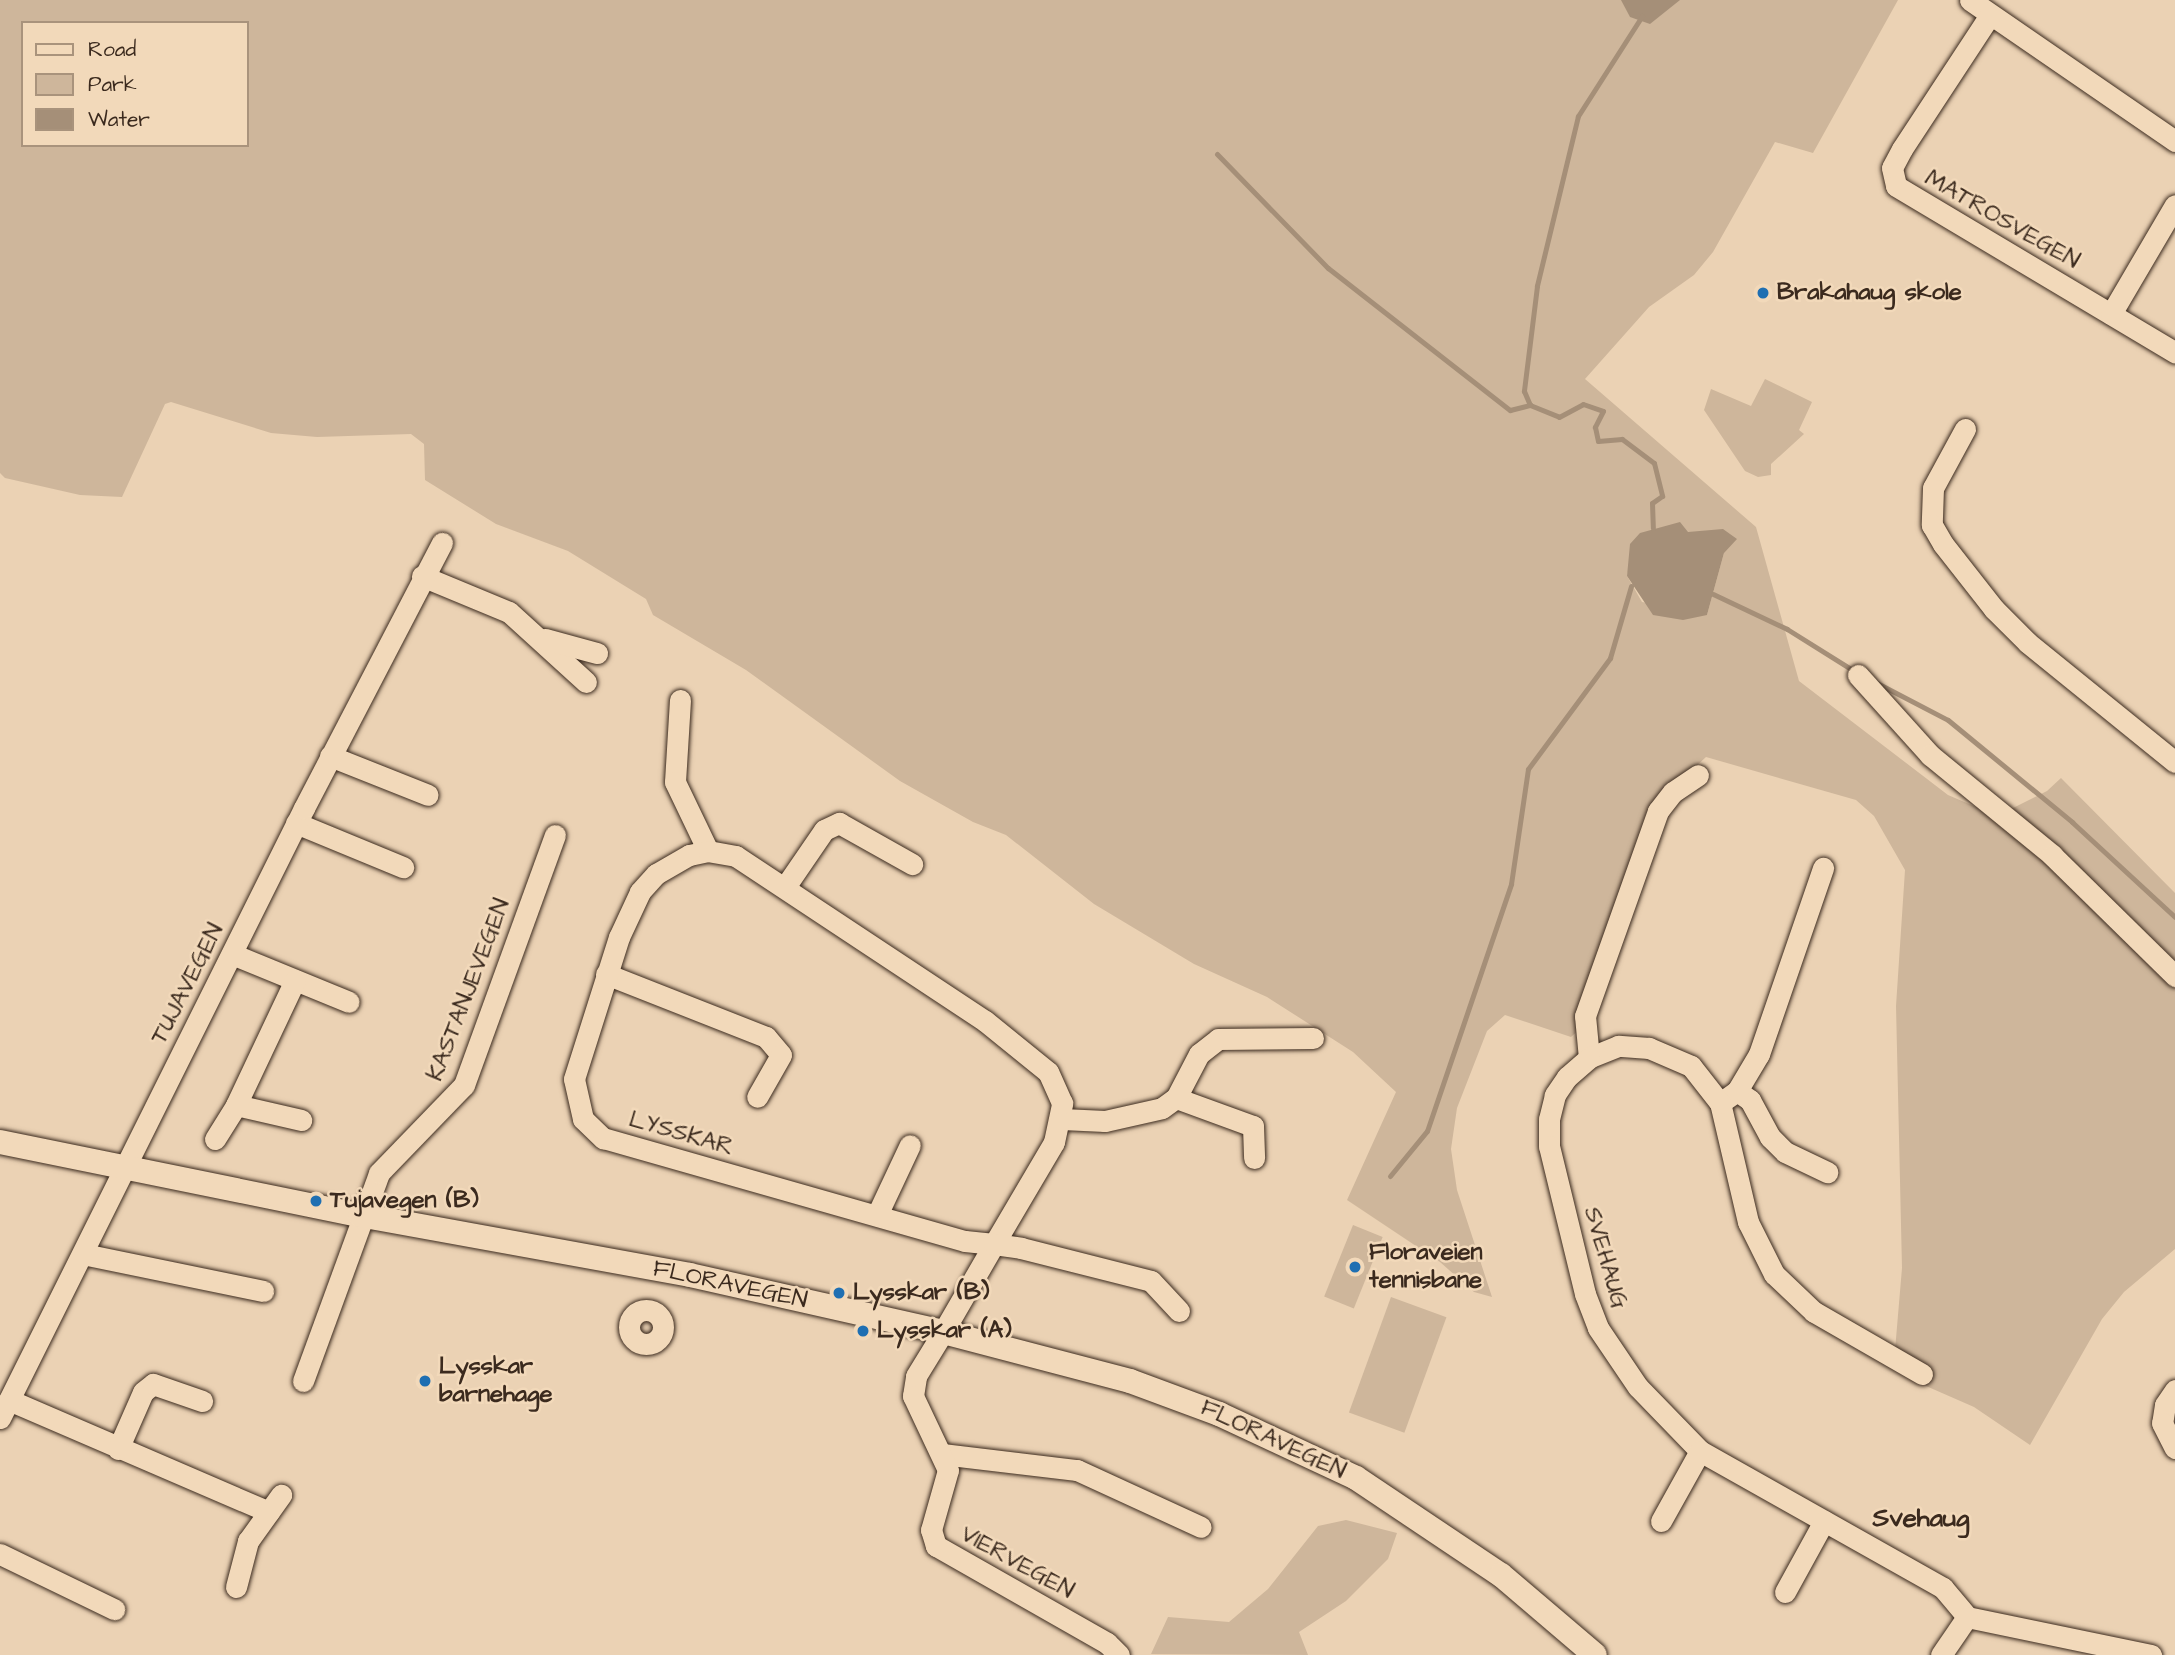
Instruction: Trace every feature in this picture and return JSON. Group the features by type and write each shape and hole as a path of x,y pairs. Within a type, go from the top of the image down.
{"street":[{"path":"1970,0 2175,141"},
{"name":"MATROSVEGEN","path":"1990,15 1902,149 1892,178 1903,192 2175,352"},
{"path":"2111,314 2175,205"},
{"path":"1965,429 1933,488 1933,525 1943,544 1994,609 2028,643 2175,762"},
{"name":"TUJAVEGEN","path":"4,1409 296,823 422,576 442,543"},
{"path":"422,576 489,601 543,638 586,682"},
{"path":"543,638 597,653"},
{"path":"1858,675 1923,748 2052,855 2175,975"},
{"path":"680,700 675,782 708,851 736,856 1028,1052 1057,1088 1062,1119 1054,1142 943,1332"},
{"path":"330,756 428,795"},
{"path":"1589,1058 1585,1016 1658,811 1673,792 1698,775"},
{"path":"296,823 403,867"},
{"path":"785,887 824,830 839,823 912,864"},
{"name":"KASTANJEVEGEN","path":"303,1381 360,1215 388,1161 444,1110 464,1085 555,835"},
{"name":"LYSSKAR","path":"708,851 673,863 640,892 606,974 574,1079 578,1107 590,1127 620,1145 877,1214 965,1241 994,1244 1151,1281 1179,1311"},
{"path":"1720,1103 1737,1091 1759,1054 1823,868"},
{"path":"232,954 349,1002"},
{"path":"606,974 766,1037 781,1055 757,1097"},
{"path":"215,1139 236,1105 295,980"},
{"path":"1062,1119 1124,1118 1162,1108 1176,1098 1199,1054 1218,1039 1314,1038"},
{"name":"SVEHAUG","path":"1922,1374 1814,1312 1774,1274 1748,1223 1720,1103 1700,1075 1673,1056 1649,1048 1618,1046 1589,1058 1567,1077 1549,1119 1549,1146 1585,1294 1598,1328 1638,1387 1700,1451 1943,1588 1967,1616"},
{"path":"1737,1091 1750,1100 1770,1137 1785,1152 1827,1172"},
{"path":"1176,1098 1253,1126 1254,1158"},
{"path":"236,1105 301,1119"},
{"name":"FLORAVEGEN","path":"0,1142 360,1215 690,1275 943,1332 1130,1381 1303,1451 1356,1478 1451,1539 1595,1655"},
{"path":"877,1214 910,1145"},
{"path":"83,1254 263,1292"},
{"name":"VIERVEGEN","path":"943,1332 913,1385 916,1407 948,1470 931,1530 936,1546 1107,1643 1119,1655"},
{"path":"118,1449 143,1392 153,1384 202,1401"},
{"path":"2175,1390 2165,1405 2162,1423 2175,1448"},
{"path":"4,1409 118,1449 210,1487 269,1504 248,1541 236,1587"},
{"path":"1661,1521 1700,1451"},
{"path":"942,1454 1077,1470 1201,1527"},
{"path":"1785,1592 1824,1521"},
{"path":"0,1554 114,1609"},
{"path":"1941,1655 1967,1616 2151,1655"}],"green space":[{"path":"0,0 1898,0 1813,153 1775,142 1713,252 1694,275 1649,307 1585,379 1756,527 1799,681 1948,795 1983,810 2013,808 2047,791 2061,778 2175,893 2175,1249 2124,1292 2102,1319 2030,1445 1974,1407 1910,1379 1894,1362 1902,1268 1896,1006 1905,870 1874,816 1856,800 1706,757 1677,784 1643,857 1626,933 1598,1012 1571,1037 1505,1015 1487,1031 1457,1108 1451,1149 1457,1190 1492,1297 1474,1292 1440,1262 1347,1200 1396,1092 1353,1052 1267,997 1194,964 1094,904 1006,835 973,822 900,781 746,670 653,615 646,599 568,551 496,524 425,480 424,444 411,434 317,437 271,433 171,402 165,404 122,497 80,495 5,478 0,473","holes":["1724,553 1707,615 1642,602 1627,576 1632,555"]},
{"path":"1765,379 1812,402 1799,430 1804,434 1771,464 1771,475 1758,477 1745,471 1704,410 1711,389 1751,406"},
{"name":"Floraveien tennisbane","path":"1353,1225 1383,1237 1354,1308 1324,1296"},
{"path":"1391,1297 1446,1317 1404,1433 1349,1413"},
{"path":"1346,1520 1397,1533 1388,1559 1346,1601 1299,1632 1308,1655 1151,1654 1168,1617 1229,1622 1268,1589 1318,1526"}],"water":[{"path":"1621,0 1680,0 1650,24 1630,17"},
{"path":"1680,522 1688,532 1723,529 1737,539 1724,553 1707,615 1683,620 1653,615 1627,576 1630,544 1640,533"}],"waterway":[{"path":"1642,16 1578,116 1537,286 1524,391 1530,405 1559,417 1583,404 1603,411 1595,427 1598,441 1622,439 1654,463 1662,496 1652,503 1653,528"},
{"path":"1217,154 1328,268 1510,410 1530,405"},
{"path":"1390,1176 1427,1131 1511,884 1528,769 1610,658 1631,586"},
{"path":"1713,594 1787,629 1854,671"},
{"path":"1875,682 1948,720 2072,822 2175,917"}],"place":[{"name":"Brakahaug skole","path":"1763,293"},
{"name":"Tujavegen (B)","path":"316,1201"},
{"name":"Floraveien tennisbane","path":"1355,1267"},
{"name":"Lysskar (B)","path":"839,1293"},
{"name":"Lysskar (A)","path":"863,1331"},
{"name":"Lysskar barnehage","path":"425,1381"}],"district":[{"name":"Svehaug","path":"1921,1519"}]}
